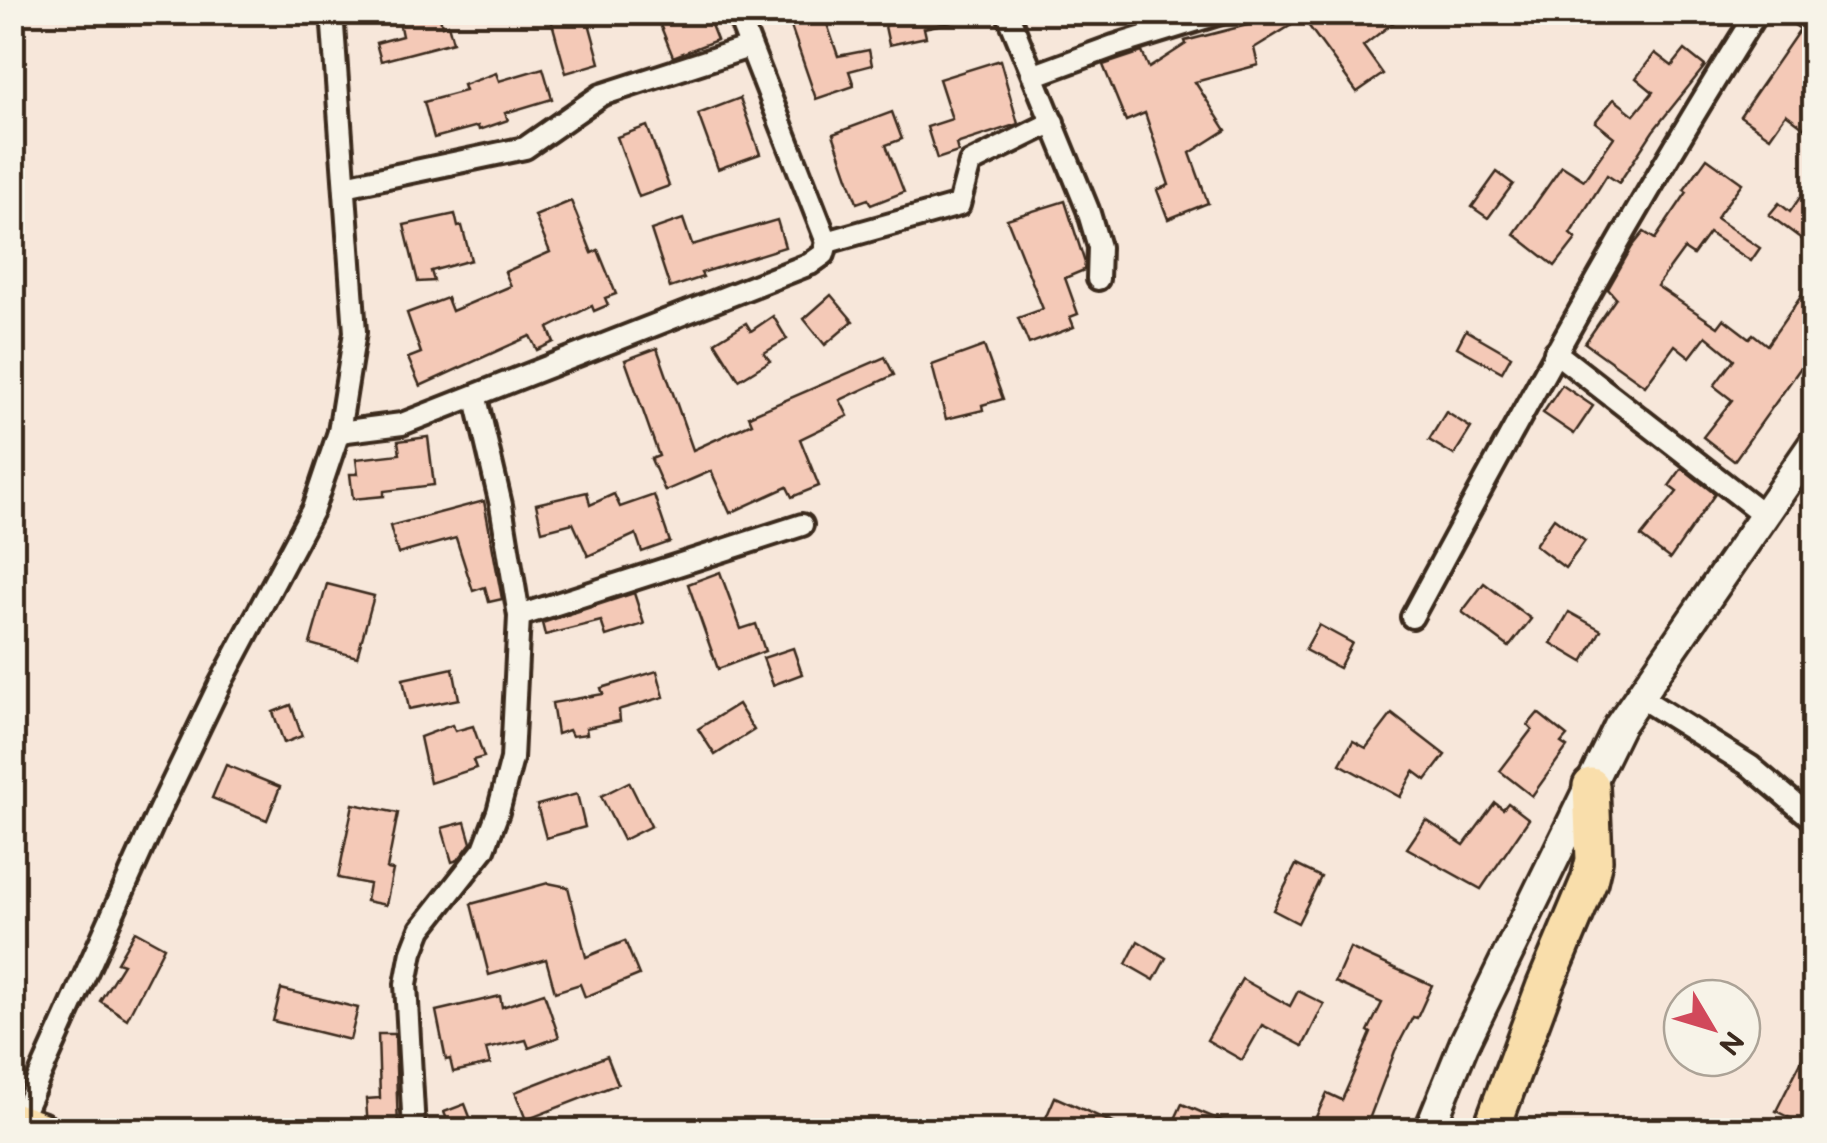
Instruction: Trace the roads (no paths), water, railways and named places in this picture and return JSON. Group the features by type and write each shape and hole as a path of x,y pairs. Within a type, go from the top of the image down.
{"highway":[{"path":"1491,1130 1589,881 1594,860 1591,786"}],"main road":[{"path":"1428,1130 1464,1044 1619,726 1814,443"}],"street":[{"path":"24,1124 159,810 219,686 314,509 340,432 354,332 332,12"},
{"path":"340,432 402,424 476,398 810,264 824,254 827,242 737,12"},
{"path":"1006,12 1088,210 1099,246 1098,279"},
{"path":"1035,75 1224,12"},
{"path":"1412,617 1555,352 1674,143 1757,12"},
{"path":"344,186 525,148 600,96 749,47"},
{"path":"827,242 959,205 970,163 1054,122"},
{"path":"1555,352 1763,514"},
{"path":"414,1130 406,984 412,952 421,929 484,849 512,759 519,616 501,506 476,398"},
{"path":"519,616 802,525"},
{"path":"1638,696 1750,766 1814,820"}]}
